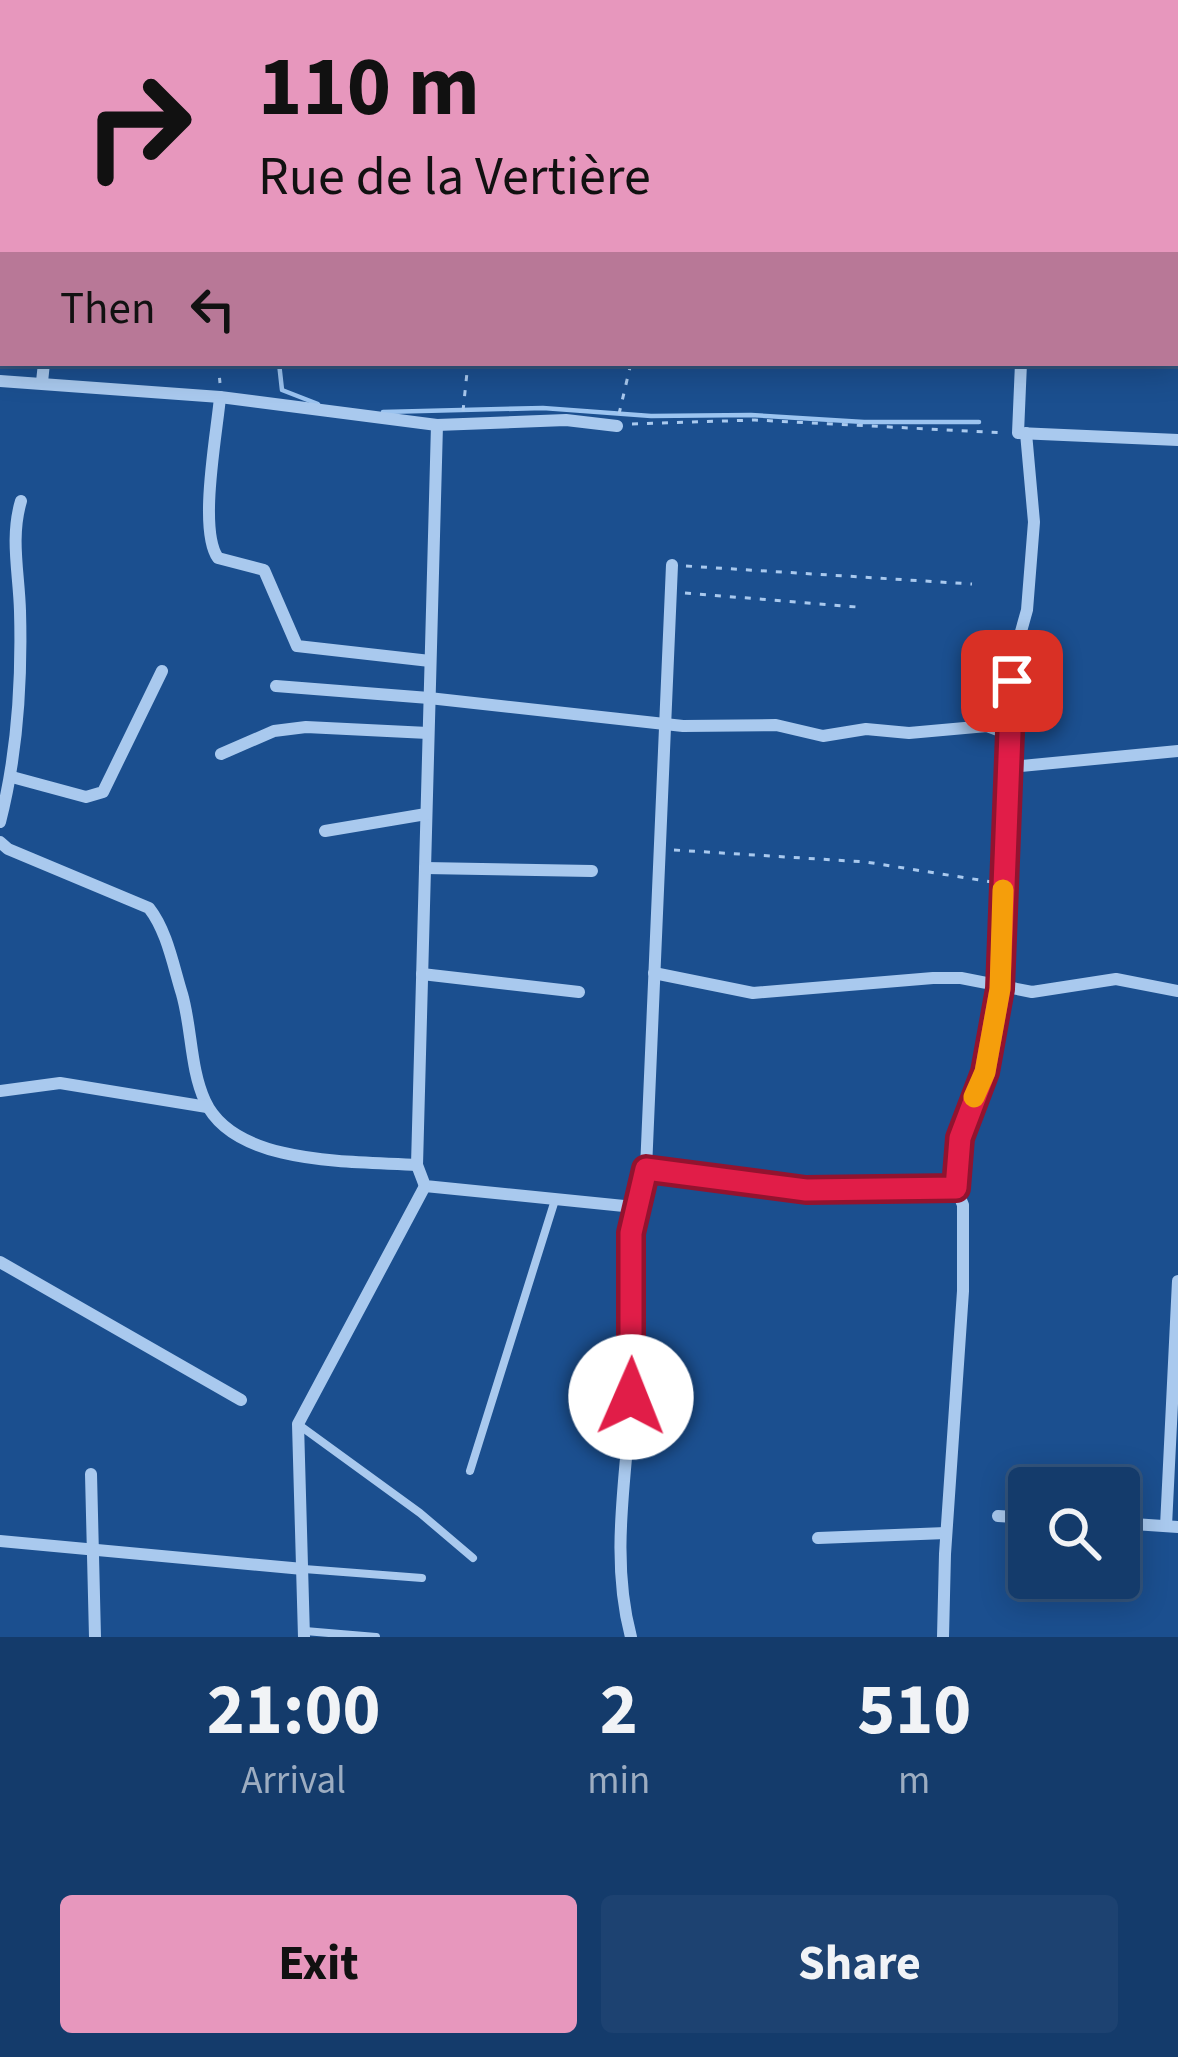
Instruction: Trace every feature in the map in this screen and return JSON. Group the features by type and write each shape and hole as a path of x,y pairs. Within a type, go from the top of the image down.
{"street":[{"path":"42,382 44,366"},
{"path":"943,1637 963,1291 964,1205 956,1188 960,1138 985,1072 1000,989 1010,690 1027,610 1034,522 1022,433 1021,366"},
{"path":"0,381 220,397 437,425 566,420 616,426"},
{"path":"220,397 210,511 211,548 218,558 264,570 297,646 430,661"},
{"path":"304,1634 298,1424 425,1186 417,1165 437,425"},
{"path":"1022,433 1178,440"},
{"path":"0,822 16,762 20,610 14,525 21,501"},
{"path":"631,1637 620,1589 621,1478 631,1397 634,1207 646,1169 672,565"},
{"path":"12,777 86,797 103,792 162,671"},
{"path":"276,686 708,728 776,725 823,736 866,729 909,733 987,726 1009,734"},
{"path":"221,754 274,730 306,727 428,733"},
{"path":"1011,767 1178,751"},
{"path":"0,758 16,762"},
{"path":"326,831 426,814"},
{"path":"0,842 149,908 175,969 207,1107 228,1127 257,1146 296,1156 417,1165"},
{"path":"425,868 592,872"},
{"path":"654,973 754,993 933,978 961,978 1032,992 1116,979 1178,991"},
{"path":"422,974 579,992"},
{"path":"0,1091 60,1083 207,1107"},
{"path":"646,1169 806,1190 956,1188"},
{"path":"425,1186 634,1207"},
{"path":"0,1262 241,1400"},
{"path":"1140,1524 1172,1526 1178,1281"},
{"path":"92,1474 95,1637"},
{"path":"998,1516 1008,1517"},
{"path":"818,1538 946,1533"},
{"path":"0,1541 302,1569"}],"lane":[{"path":"470,1471 555,1199"},
{"path":"298,1424 420,1513 472,1558"},
{"path":"302,1569 422,1578"},
{"path":"304,1634 376,1637"}],"path":[{"path":"218,366 220,397"},
{"path":"463,414 468,366"},
{"path":"630,366 616,426 755,420 1022,433"},
{"path":"672,565 972,584"},
{"path":"671,592 857,607"},
{"path":"660,849 866,862 1003,884"}],"waterway":[{"path":"279,366 282,390 318,404"},
{"path":"383,412 543,408 651,416 979,422"}],"slow traffic":[{"path":"974,1097 985,1072 1000,989 1003,890"}],"route":[{"path":"631,1397 631,1233 646,1169 806,1190 956,1188 960,1138 985,1072 1000,989 1012,681"}]}
